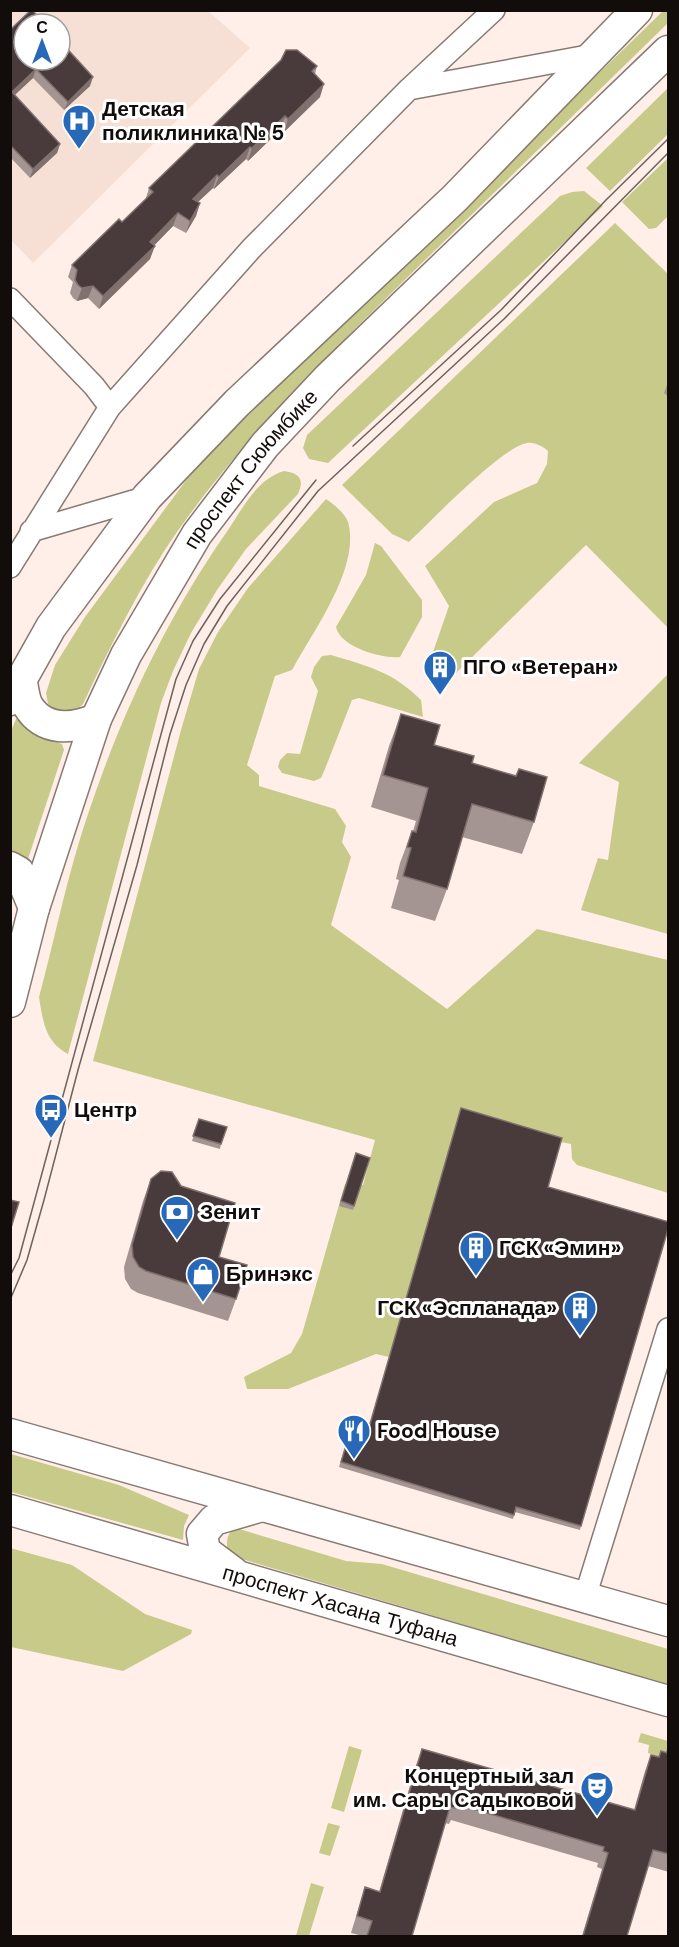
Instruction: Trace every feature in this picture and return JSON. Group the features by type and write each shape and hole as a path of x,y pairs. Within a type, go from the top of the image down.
{"main road":[{"path":"96,719 75,728 58,727 42,721 16,689 51,627 147,497 237,403 455,198 637,10"},
{"name":"проспект Сююмбике","path":"10,1002 34,908 96,719 126,655 197,534 265,445 328,378 669,51"},
{"path":"10,867 18,872 34,908"},
{"path":"14,1434 669,1621"},
{"path":"240,1577 205,1551 202,1534 214,1520 262,1506"},
{"name":"проспект Хасана Туфана","path":"10,1510 669,1701"}],"street":[{"path":"10,567 110,407 251,249 409,89 494,10"},
{"path":"409,89 593,55"},
{"path":"10,299 94,386 110,407"},
{"path":"31,531 147,497"},
{"path":"585,1597 669,1329"}],"shaded area":[{"name":"Детская поликлиника № 5","path":"11,11 208,11 250,48 33,263 11,240"}],"green space":[{"path":"663,11 668,11 668,23 357,327 294,391 234,458 179,529 152,571 83,704 76,711 68,713 56,711 48,704 46,693 55,665 85,617 204,456"},
{"path":"668,88 668,134 610,191 586,168"},
{"path":"668,158 668,216 656,228 649,229 622,202"},
{"path":"584,191 603,206 328,463 309,459 303,448 307,435 560,196"},
{"path":"615,223 668,274 668,628 586,545 451,678 440,670 433,652 449,606 425,566 494,502 537,483 547,464 548,451 541,446 527,443 501,457 409,542 392,534 342,485"},
{"path":"284,471 294,473 301,481 298,494 246,549 217,590 191,633 161,703 68,1054 54,1043 46,1030 39,997 73,862 100,780 146,670 164,634 204,566 250,496 265,481"},
{"path":"326,499 342,512 348,522 350,540 348,559 333,598 292,670 275,676 247,765 259,775 259,786 335,809 346,826 342,842 351,857 331,925 447,1009 537,929 668,960 668,1193 577,1165 572,1159 571,1144 561,1142 389,1357 376,1354 288,1389 247,1389 244,1377 291,1353 302,1334 345,1184 363,1185 375,1140 93,1061 199,669 218,632 248,588"},
{"path":"375,543 381,546 422,600 422,617 400,657 373,654 353,646 339,634 336,627 366,575"},
{"path":"331,655 390,676 411,690 421,700 423,717 359,698 352,700 321,778 314,781 282,773 278,767 280,760 287,753 300,754 318,691 311,677 314,667 322,656"},
{"path":"668,674 668,934 581,910 598,858 608,860 619,782 579,763"},
{"path":"16,719 62,744 64,750 25,868 11,860 11,731"},
{"path":"11,1454 119,1485 189,1515 184,1526 183,1540 11,1492"},
{"path":"236,1528 346,1561 382,1564 668,1649 668,1685 238,1558 227,1548 228,1536"},
{"path":"10,1548 72,1565 145,1614 192,1630 191,1634 123,1671 11,1647"},
{"path":"641,1733 668,1741 668,1760 648,1753 649,1745 638,1742"},
{"path":"349,1746 362,1750 344,1812 331,1808"},
{"path":"328,1823 340,1826 330,1856 319,1853"},
{"path":"311,1883 324,1887 309,1936 296,1936"}],"building":[{"path":"12,28 12,72 33,72 12,92 60,144 33,169 10,145 10,30"},
{"path":"286,50 297,50 317,66 312,71 324,84 288,119 285,116 219,177 217,175 193,199 200,203 190,221 178,213 150,242 155,246 103,296 93,286 82,288 78,285 75,280 77,270 72,265 119,219 122,222 153,192 149,188 281,60"},
{"path":"72,54 93,77 68,102 39,72 72,72"},
{"path":"401,714 440,725 434,745 474,756 472,763 516,776 519,769 547,777 534,822 472,804 447,889 403,876 411,848 407,847 412,831 416,832 428,788 383,775"},
{"name":"ГСК «Эмин»","path":"461,1108 562,1138 548,1187 669,1222 581,1526 516,1507 514,1515 341,1462 354,1419 370,1424"},
{"path":"199,1119 227,1127 221,1144 193,1136"},
{"path":"356,1153 370,1158 354,1206 341,1201"},
{"name":"Зенит","path":"161,1171 172,1172 181,1186 235,1203 219,1257 247,1265 236,1299 146,1271 139,1267 133,1257 132,1245 151,1179"},
{"path":"10,1200 19,1202 10,1231"},
{"path":"668,1747 669,1854 653,1850 627,1936 583,1936 608,1853 603,1851 604,1847 456,1804 455,1808 450,1807 412,1936 367,1936 372,1921 357,1916 365,1887 380,1892 422,1749 635,1810 651,1755 659,1757 661,1751 667,1753"}],"tram line":[{"path":"353,446 501,310 668,139"},
{"path":"10,1300 27,1260 44,1200 78,1070 137,865 170,734 186,685 204,644 227,606 318,491 504,319 668,153"},
{"path":"10,1276 19,1258 176,679 193,641 220,599 316,480"}],"place":[{"name":"Детская поликлиника № 5","path":"79,150"},
{"name":"ПГО «Ветеран»","path":"440,696"},
{"name":"Центр","path":"51,1139"},
{"name":"Зенит","path":"177,1241"},
{"name":"ГСК «Эмин»","path":"476,1277"},
{"name":"Бринэкс","path":"203,1303"},
{"name":"ГСК «Эспланада»","path":"580,1337"},
{"name":"Food House","path":"354,1460"},
{"name":"Концертный зал им. Сары Садыковой","path":"597,1817"}]}
